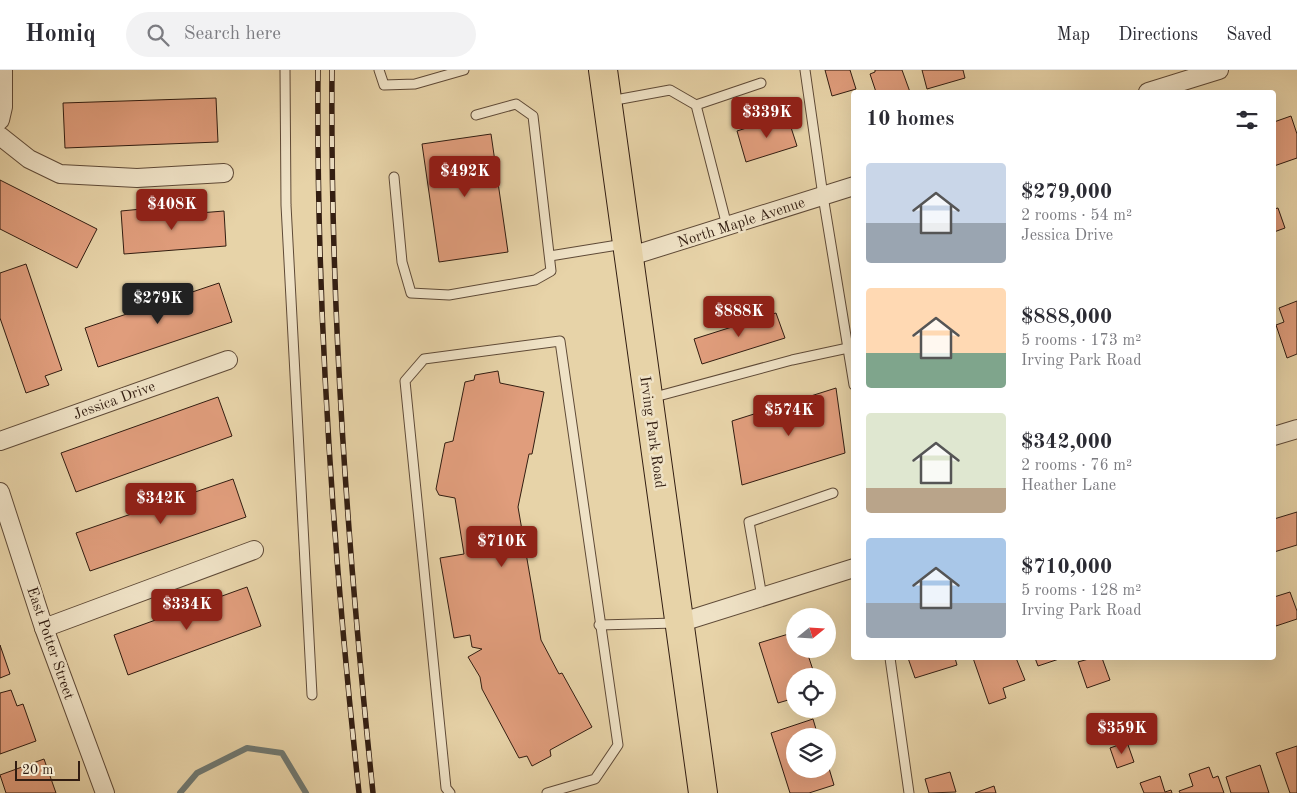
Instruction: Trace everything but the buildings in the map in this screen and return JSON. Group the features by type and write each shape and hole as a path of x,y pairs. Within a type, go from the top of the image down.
{"main road":[{"name":"Irving Park Road","path":"602,70 703,793"}],"street":[{"path":"0,120 3,107 3,70"},
{"path":"1154,90 1219,70"},
{"path":"0,136 29,160 60,174 137,178 224,173"},
{"name":"North Maple Avenue","path":"628,250 727,226 851,187"},
{"name":"Jessica Drive","path":"0,441 228,360"},
{"path":"1276,435 1297,429"},
{"name":"East Potter Street","path":"0,492 44,628 105,793"},
{"path":"44,628 254,550"},
{"path":"679,623 851,569"}],"lane":[{"path":"285,70 286,205 312,696"},
{"path":"379,70 384,84 415,84 464,70"},
{"path":"805,70 823,196 851,366"},
{"path":"696,105 760,83"},
{"path":"607,102 670,90 696,105 727,226"},
{"path":"394,177 402,262 411,292 449,295 535,280 552,270 532,116 516,104 476,115"},
{"path":"550,256 628,250"},
{"path":"450,793 446,788 405,381 424,359 560,341 599,625 618,745 595,779 547,793"},
{"path":"648,399 792,360 848,348"},
{"path":"762,597 749,522 833,493"},
{"path":"599,625 679,623"},
{"path":"890,660 908,793"}],"waterway":[{"path":"180,793 197,773 247,748 282,753 306,793"}],"railway":[{"path":"318,70 320,251 328,432 341,613 359,793"},
{"path":"332,70 334,251 342,432 356,613 373,793"}]}
